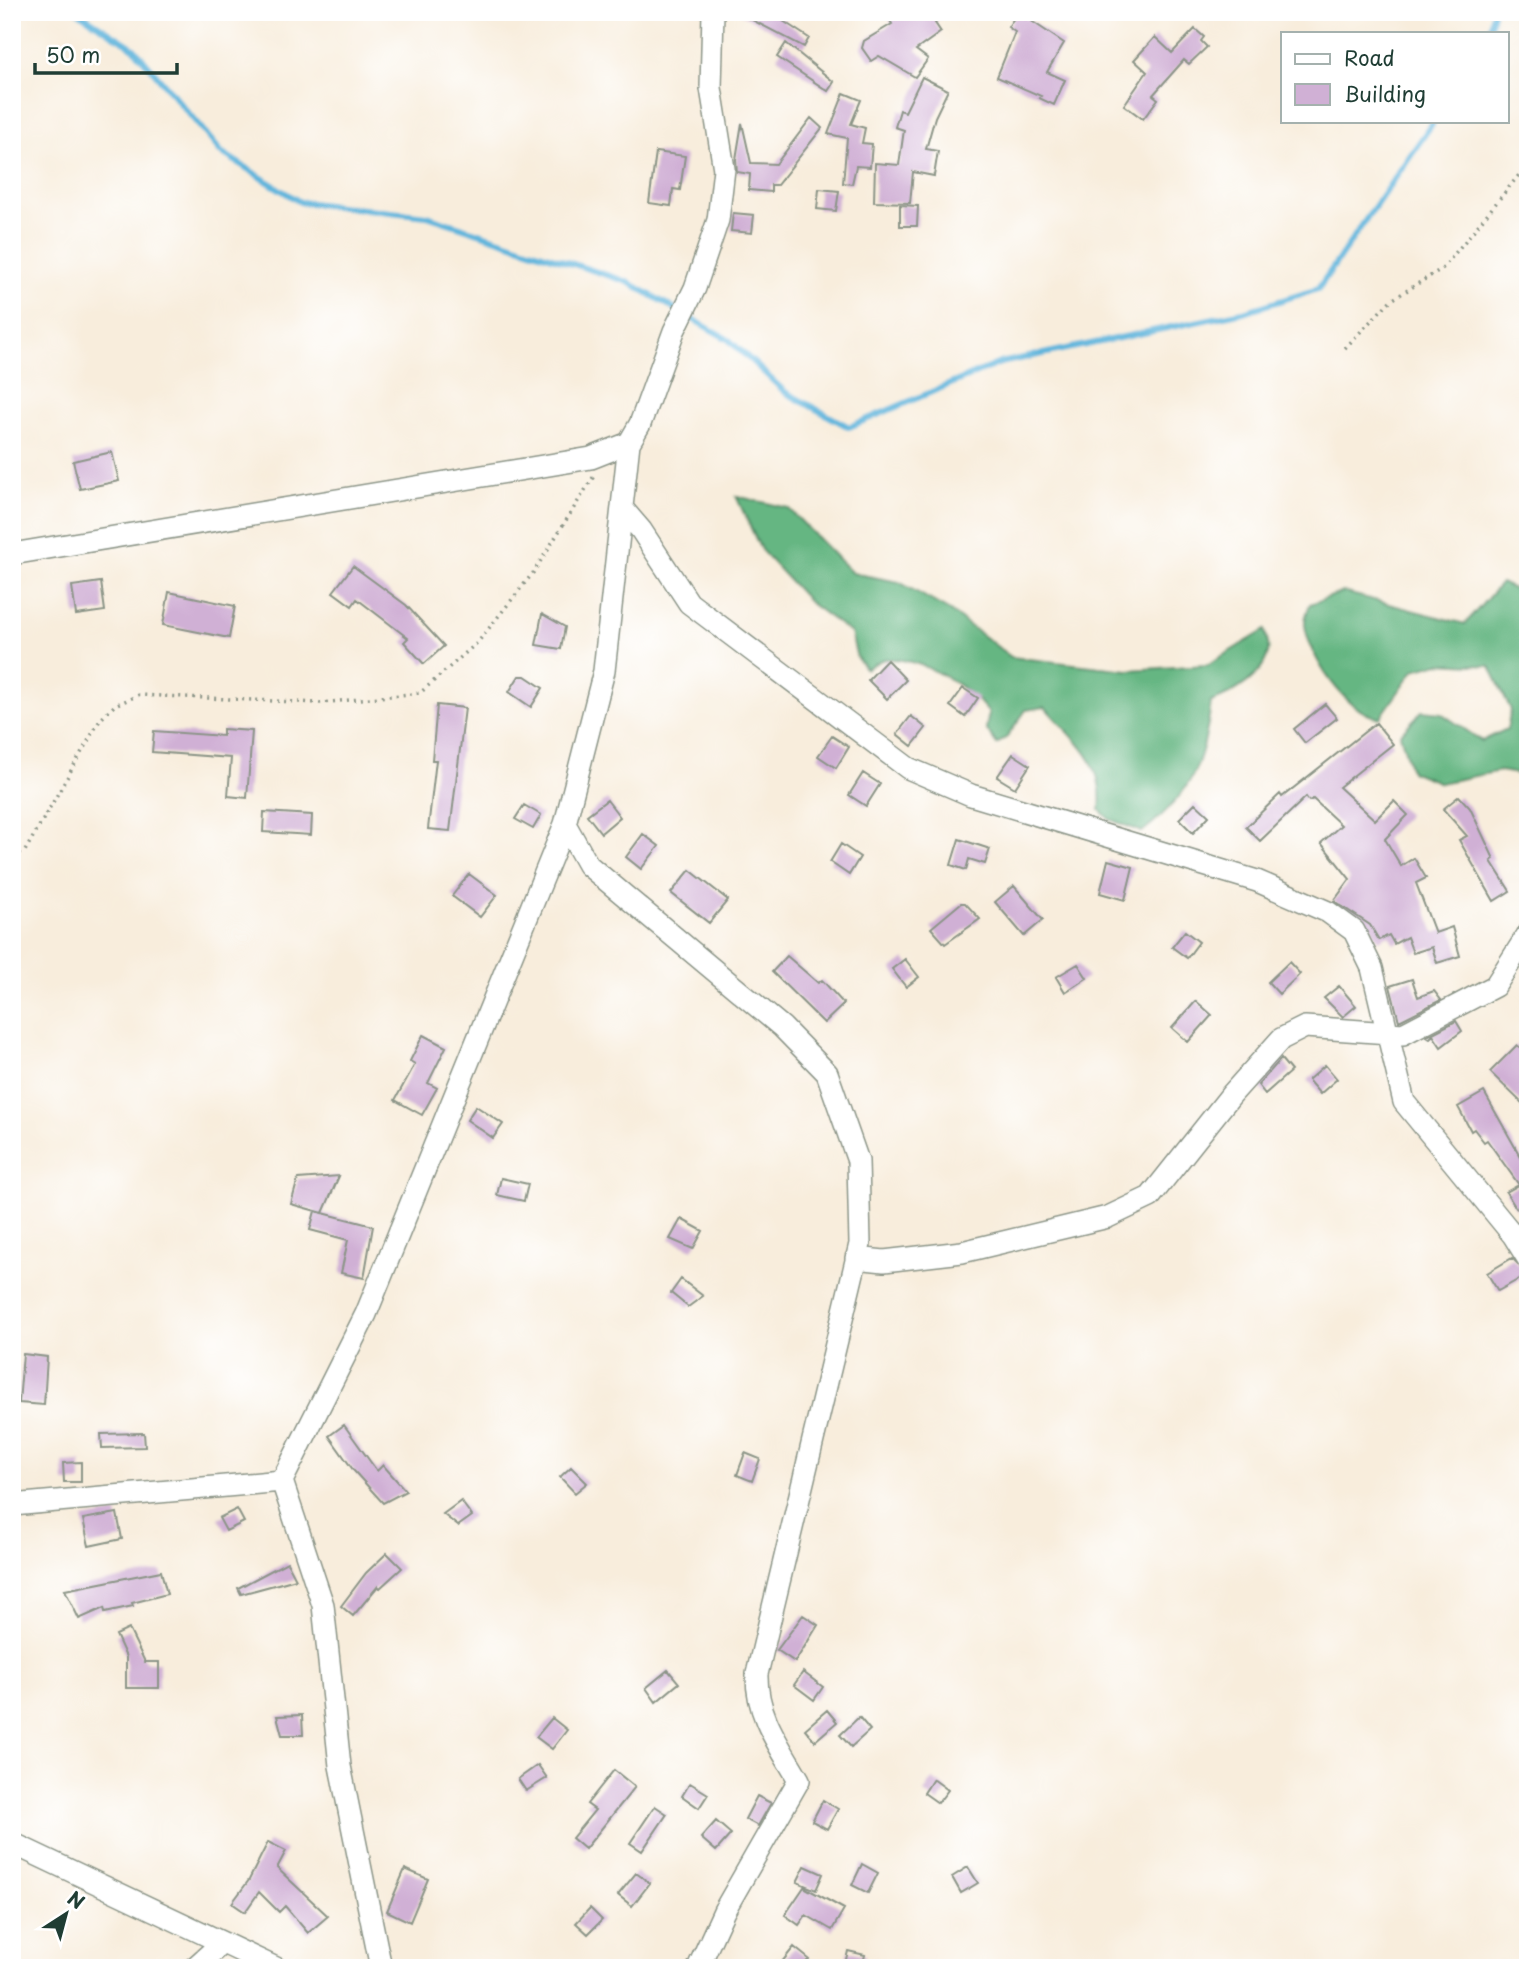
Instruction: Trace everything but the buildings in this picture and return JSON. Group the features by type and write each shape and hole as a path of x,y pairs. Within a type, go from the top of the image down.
{"street":[{"path":"381,1968 340,1766 323,1605 282,1481 366,1314 565,824 604,671 629,443 640,424 674,331 695,288 718,220 724,170 712,88 713,12"},
{"path":"12,554 608,454 629,443"},
{"path":"622,508 641,530 689,603 908,768 971,795 1257,881 1328,912 1354,931 1372,968 1385,1035 1404,1102 1513,1235 1528,1259"},
{"path":"565,824 588,865 782,1027 827,1073 858,1161 860,1244 757,1674 756,1694 761,1713 799,1780 724,1911 698,1968"},
{"path":"856,1258 884,1261 962,1252 1108,1217 1150,1196 1231,1095 1281,1039 1305,1027 1385,1035 1403,1034 1495,986 1528,934"},
{"path":"12,1505 282,1481"},
{"path":"12,1843 276,1968"},
{"path":"194,1968 222,1943"}],"path":[{"path":"1345,348 1390,301 1443,268 1528,164"},
{"path":"12,855 25,851 100,720 114,705 139,695 320,703 420,693 486,632 533,573 608,454"}],"green space":[{"path":"736,496 788,508 852,573 899,582 950,611 1011,657 1128,670 1207,665 1265,630 1268,652 1254,677 1211,702 1204,743 1193,776 1173,804 1142,832 1109,819 1100,810 1098,778 1093,765 1077,742 1045,707 1026,710 1007,737 997,744 986,729 989,713 969,693 943,675 899,660 885,659 866,669 857,658 851,633 810,603 761,550"},
{"path":"1501,583 1528,596 1528,776 1500,771 1440,783 1411,771 1400,734 1422,711 1441,713 1482,741 1507,729 1511,710 1490,666 1439,663 1414,670 1380,718 1354,706 1331,682 1308,638 1306,614 1310,604 1343,592 1465,624"}],"waterway":[{"path":"78,12 134,48 221,152 300,202 427,216 628,282 729,340 785,392 849,427 1000,363 1243,312 1318,289 1433,122"},
{"path":"1489,32 1493,12"}]}
